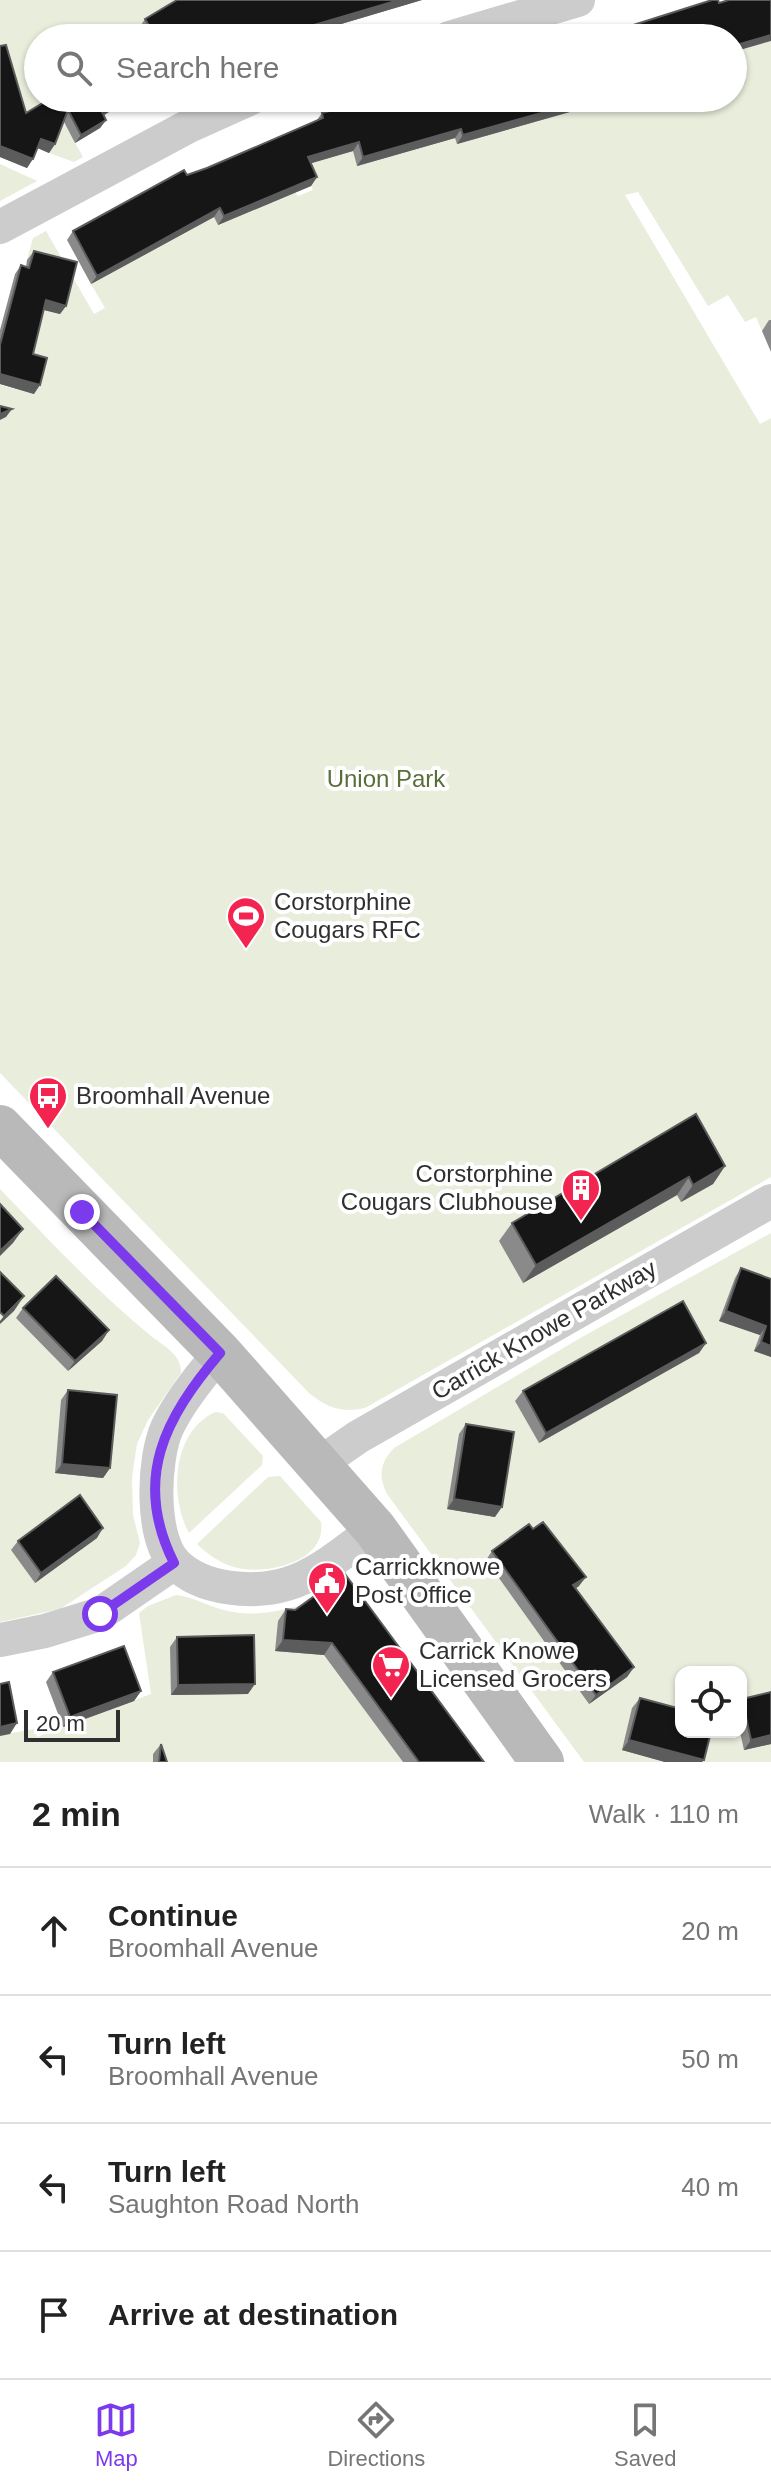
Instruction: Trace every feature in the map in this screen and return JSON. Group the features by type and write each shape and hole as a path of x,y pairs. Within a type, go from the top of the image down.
{"street":[{"path":"497,24 578,0"},
{"path":"0,227 220,112"},
{"path":"0,1127 220,1353 375,1529 542,1762"},
{"name":"Carrick Knowe Parkway","path":"319,1464 358,1437 771,1201"},
{"path":"220,1353 204,1371 167,1427 160,1451 157,1508 174,1563 195,1576 225,1586 277,1586 319,1569 375,1529"},
{"path":"0,1640 45,1631 100,1614 174,1563"}],"green space":[{"path":"0,0 174,0 184,23 24,24 24,112 58,112 83,157 74,162 49,153 28,122 0,53"},
{"name":"Union Park","path":"771,41 771,327 762,331 756,317 745,322 728,295 708,306 638,192 625,195 760,424 771,418 771,1177 365,1408 335,1408 309,1393 0,1073 0,385 34,394 27,363 51,265 27,260 33,238 46,231 94,314 105,308 91,284 202,223 182,185 295,192 298,196 313,190 302,166 353,151 357,165 421,133 504,131 570,112 747,112 747,48"},
{"path":"0,164 37,181 0,201"},
{"path":"0,1189 92,1283 171,1352 179,1361 181,1373 148,1420 137,1444 132,1477 133,1515 140,1543 136,1555 126,1566 60,1609 0,1622"},
{"path":"771,1233 771,1339 754,1351 771,1357 771,1762 584,1762 387,1494 382,1470 394,1448 582,1337"},
{"path":"215,1412 223,1413 263,1456 262,1465 189,1533 179,1502 178,1466 190,1434 201,1421"},
{"path":"280,1476 321,1522 320,1536 314,1548 304,1557 276,1568 247,1569 219,1561 197,1544 268,1477"},
{"path":"176,1595 245,1613 276,1611 306,1604 296,1616 403,1762 0,1762 0,1735 34,1729 37,1737 151,1694 139,1613"}],"building":[{"path":"177,0 399,0 318,24 148,24 145,19"},
{"path":"712,0 719,3 729,0 771,0 771,35 747,42 747,24 637,24"},
{"path":"6,45 24,112 67,112 55,144 41,139 33,159 0,146 0,46"},
{"path":"69,112 102,112 106,120 81,135"},
{"path":"545,112 463,135 461,129 363,157 359,142 308,157 317,177 224,216 220,208 97,276 73,231 184,170 187,175 207,168 323,118 322,113"},
{"path":"34,251 77,262 66,306 46,300 33,354 47,358 40,385 0,374 0,345 21,265 29,268"},
{"path":"0,406 12,409 0,414"},
{"name":"Corstorphine Cougars Clubhouse","path":"696,1114 725,1166 693,1185 689,1177 536,1265 512,1223"},
{"path":"0,1204 23,1229 0,1251"},
{"path":"741,1268 771,1279 771,1346 761,1342 766,1326 726,1311"},
{"path":"0,1272 24,1296 4,1316 0,1312"},
{"path":"56,1276 109,1330 75,1361 23,1308"},
{"path":"683,1301 706,1343 546,1433 523,1391"},
{"path":"68,1390 117,1395 110,1468 62,1464"},
{"path":"466,1424 514,1432 502,1507 454,1499"},
{"path":"80,1495 103,1528 41,1573 18,1541"},
{"path":"543,1522 586,1577 573,1585 634,1667 596,1695 492,1551 529,1524 533,1529"},
{"path":"345,1574 484,1762 419,1762 332,1643 283,1640 286,1609 295,1610"},
{"path":"254,1635 255,1684 178,1685 177,1637"},
{"path":"124,1646 141,1691 70,1717 53,1672"},
{"path":"9,1682 17,1723 0,1727 0,1684"},
{"path":"771,1692 771,1735 751,1740 747,1698"},
{"path":"640,1698 675,1707 675,1738 710,1738 704,1760 629,1740"},
{"path":"161,1744 167,1762 159,1762"}],"place":[{"name":"Corstorphine Cougars RFC","path":"246,950"},
{"name":"Broomhall Avenue","path":"48,1130"},
{"name":"Corstorphine Cougars Clubhouse","path":"581,1222"},
{"name":"Carrickknowe Post Office","path":"327,1615"},
{"name":"Carrick Knowe Licensed Grocers","path":"391,1699"}],"route":[{"path":"82,1212 220,1353 204,1371 167,1427 162,1442 156,1483 157,1508 174,1563 100,1614"}]}
